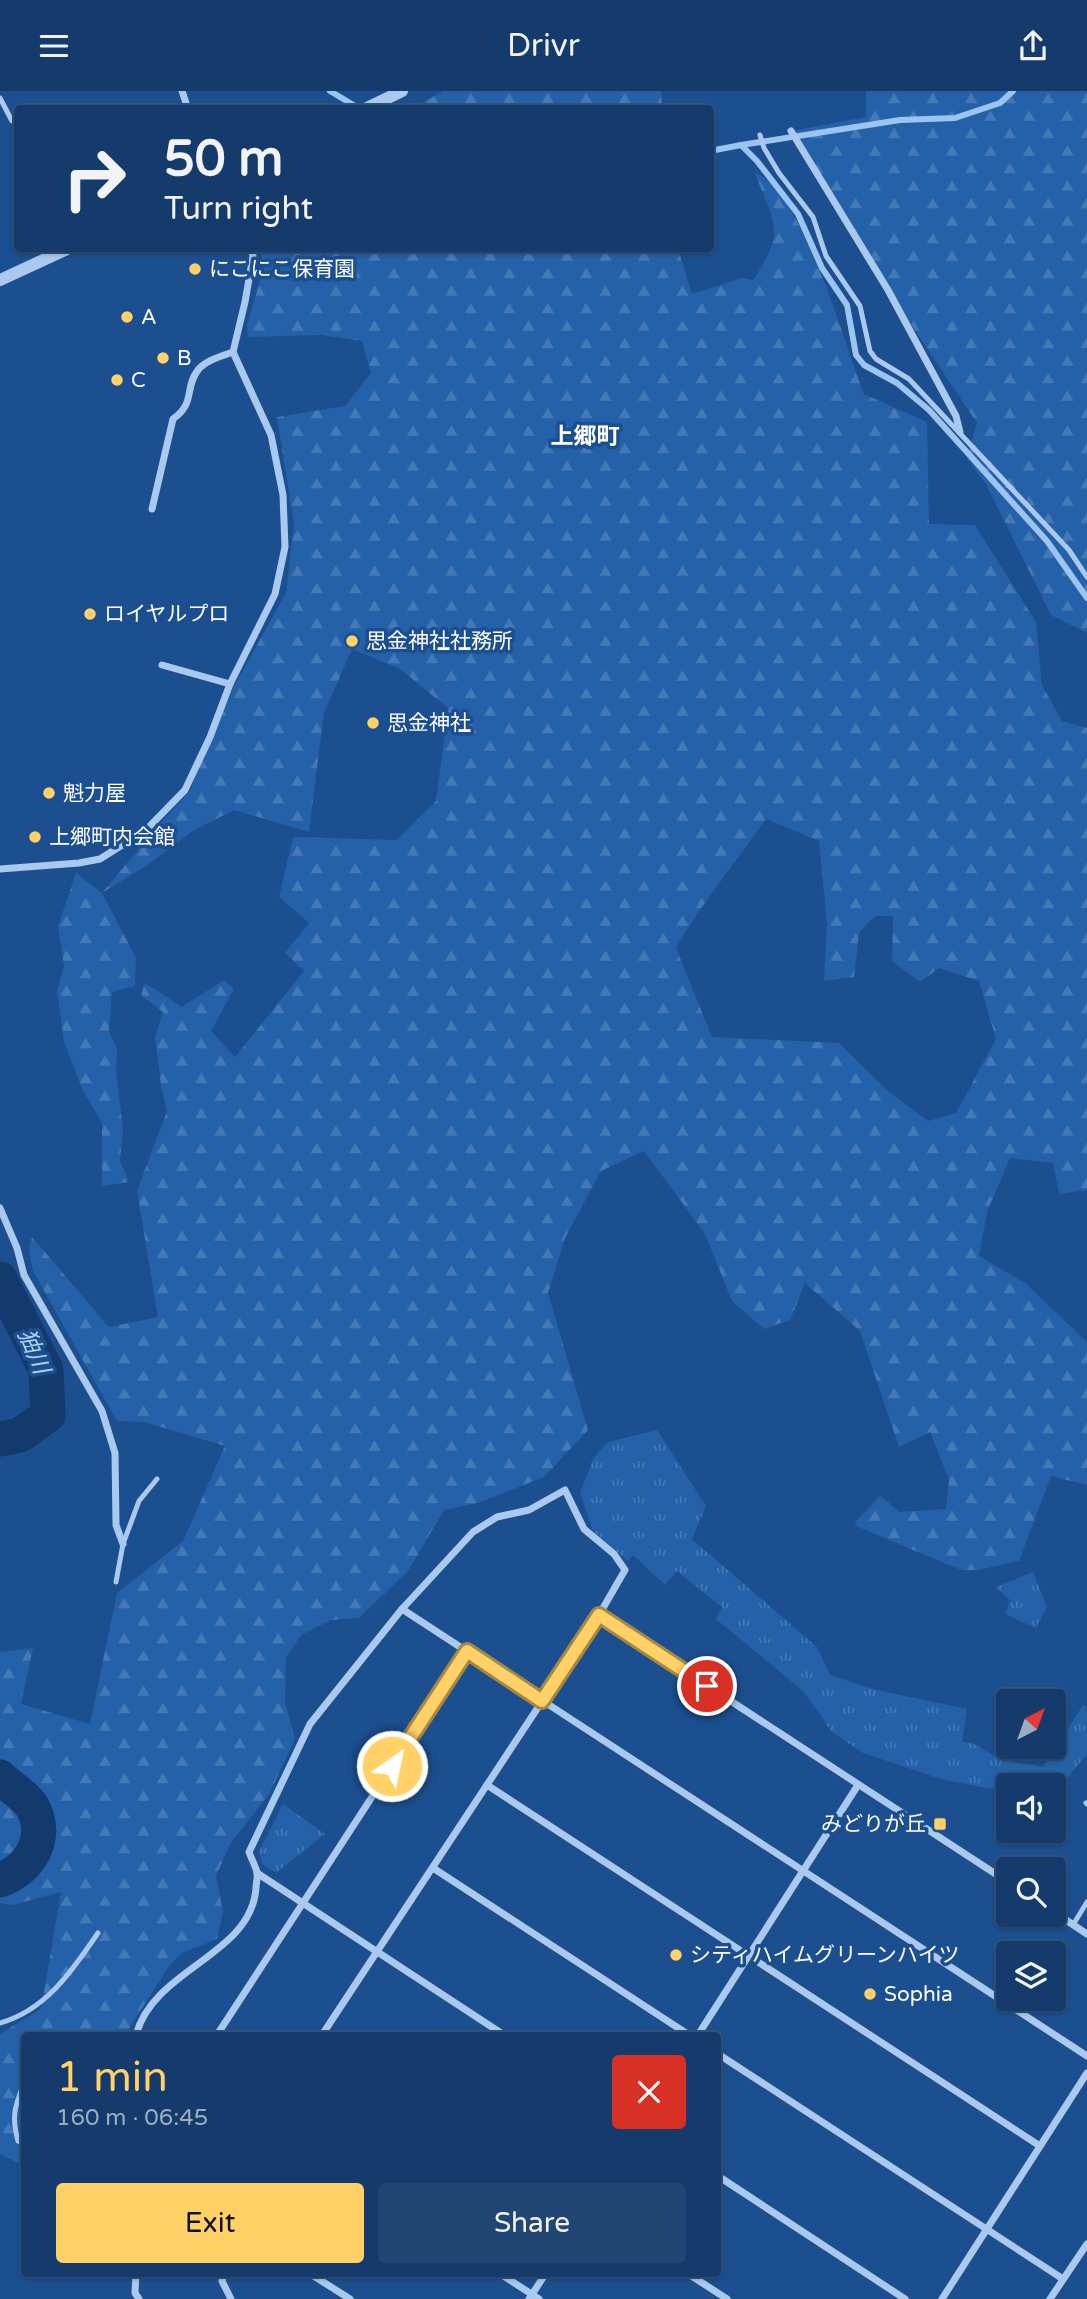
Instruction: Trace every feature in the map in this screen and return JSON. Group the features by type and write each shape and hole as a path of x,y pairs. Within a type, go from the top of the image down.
{"street":[{"path":"373,105 402,91"},
{"path":"791,131 888,290 956,416 960,432"},
{"path":"0,280 61,252"},
{"path":"0,869 100,859 146,829 185,790 210,737 230,684 275,594 283,563 283,495 271,435 233,352 245,302 252,252"},
{"path":"152,509 173,419 185,411 198,370 211,360 233,352"},
{"path":"162,664 230,684"},
{"path":"0,1208 17,1248 24,1275 102,1411 115,1453 116,1525 123,1543"},
{"path":"138,2032 154,2002 175,1979 227,1942 245,1923 255,1900 257,1873 249,1852 310,1724 402,1609 473,1532 497,1517 529,1510 565,1490 584,1529 614,1554 625,1570 599,1615 324,2032"},
{"path":"402,1609 1087,2056"},
{"path":"599,1615 996,1874"},
{"path":"219,2032 467,1651"},
{"path":"487,1785 1040,2146"},
{"path":"700,2032 858,1785"},
{"path":"433,1868 684,2032"},
{"path":"257,1873 499,2032"},
{"path":"1066,1920 1087,1934"},
{"path":"721,2056 1063,2279"},
{"path":"942,2299 1087,2073"},
{"path":"721,2178 905,2299"},
{"path":"1050,2299 1087,2244"},
{"path":"136,2277 135,2293 139,2299"},
{"path":"223,2277 222,2281 231,2299"},
{"path":"315,2277 350,2299"},
{"path":"504,2277 533,2298 543,2277"},
{"path":"693,2277 727,2299"}],"lane":[{"path":"0,98 14,122"},
{"path":"760,136 779,173 813,217 826,255 860,306 870,351 876,359 909,379 960,432 1069,550 1087,577"},
{"path":"116,1582 123,1543 139,1501 157,1479"},
{"path":"1073,1924 1087,1902"},
{"path":"0,2023 19,2018 37,2006 70,1974 98,1933"},
{"path":"21,2090 15,2105 13,2123 18,2141 21,2142"}],"green space":[{"path":"443,91 661,91 662,105 419,105"},
{"path":"866,91 1087,91 1087,633 1051,615 986,484 967,459 977,423 888,290 791,131 866,117"},
{"path":"754,172 772,184 789,207 820,271 864,394 927,422 929,524 975,525 1036,622 1042,685 1062,721 1087,728 1087,1190 1059,1194 1053,1163 1010,1158 987,1212 979,1256 1025,1283 1087,1342 1087,1485 1051,1476 1019,1561 978,1570 961,1570 856,1526 855,1522 880,1496 900,1512 946,1509 949,1480 930,1432 899,1447 860,1331 805,1283 790,1320 764,1329 732,1301 705,1234 644,1151 601,1171 565,1238 548,1293 588,1430 544,1477 478,1503 444,1510 408,1571 359,1618 331,1620 301,1635 286,1658 285,1702 295,1739 269,1794 230,1844 216,1876 223,1912 217,1939 182,1953 169,1966 129,2032 21,2032 21,2164 0,2154 0,2034 41,2009 61,1892 13,1905 0,1903 0,1887 27,1876 39,1861 45,1835 36,1802 0,1764 0,1652 33,1648 21,1704 90,1724 117,1593 183,1541 225,1446 144,1422 117,1421 33,1271 29,1250 32,1237 109,1327 158,1317 137,1191 167,1111 155,1037 163,1012 141,995 145,983 182,1007 224,980 234,989 211,1031 235,1057 304,971 285,953 309,923 279,897 293,837 397,840 436,801 448,708 400,669 352,649 324,713 309,832 234,810 191,832 149,864 102,893 191,790 214,722 286,593 294,524 277,417 345,406 371,373 362,341 321,335 248,337 247,325 264,268 261,252 679,252 692,294 742,278 753,280 766,258 773,240 774,228","holes":["766,819 819,841 827,924 824,981 854,977 859,933 875,916 893,916 892,961 920,982 939,968 979,981 996,1039 956,1113 928,1121 889,1092 839,1043 712,1037 676,948"]},
{"path":"76,873 102,893 136,958 135,986 112,992 109,1031 117,1049 116,1072 123,1129 120,1161 129,1182 102,1186 102,1123 83,1091 64,1042 57,991 64,966 58,926"},
{"path":"657,1430 706,1506 692,1539 817,1647 830,1675 872,1689 967,1709 962,1742 972,1743 996,1759 1043,1767 1048,1759 1066,1759 1066,1731 1083,1705 1087,1708 1087,1754 1066,1780 1066,1773 996,1773 996,1789 941,1779 863,1753 832,1732 803,1691 716,1619 722,1607 677,1571 665,1585 633,1555 628,1561 593,1531 580,1493 594,1457 608,1442"},
{"path":"1033,1572 1047,1607 1036,1628 1005,1614 1010,1600 996,1587"},
{"path":"0,1784 29,1810 34,1828 31,1850 15,1868 0,1874"},
{"path":"283,1804 325,1834 276,1873 262,1864 259,1852"}],"waterway":[{"path":"330,91 353,105"},
{"path":"741,145 900,120 955,118 1000,103 1013,91"},
{"path":"714,150 741,145 757,161 798,214 822,268 847,305 856,355 864,365 897,383 929,410 1047,541 1087,598"},
{"name":"㹨川","path":"0,1279 46,1370 48,1415 20,1435 0,1439"},
{"name":"㹨川","path":"0,1777 33,1808 39,1831 37,1842 27,1861 20,1869 0,1880"}],"place":[{"name":"にこにこ保育園","path":"195,269"},
{"name":"A","path":"127,317"},
{"name":"B","path":"163,358"},
{"name":"C","path":"117,380"},
{"name":"ロイヤルプロ","path":"90,614"},
{"name":"思金神社社務所","path":"352,641"},
{"name":"思金神社","path":"373,723"},
{"name":"魁力屋","path":"49,793"},
{"name":"上郷町内会館","path":"35,837"},
{"name":"みどりが丘","path":"940,1824"},
{"name":"シティハイムグリーンハイツ","path":"676,1955"},
{"name":"Sophia","path":"870,1994"}],"district":[{"name":"上郷町","path":"585,436"}],"route":[{"path":"392,1766 467,1651 542,1701 599,1615 707,1686"}]}
